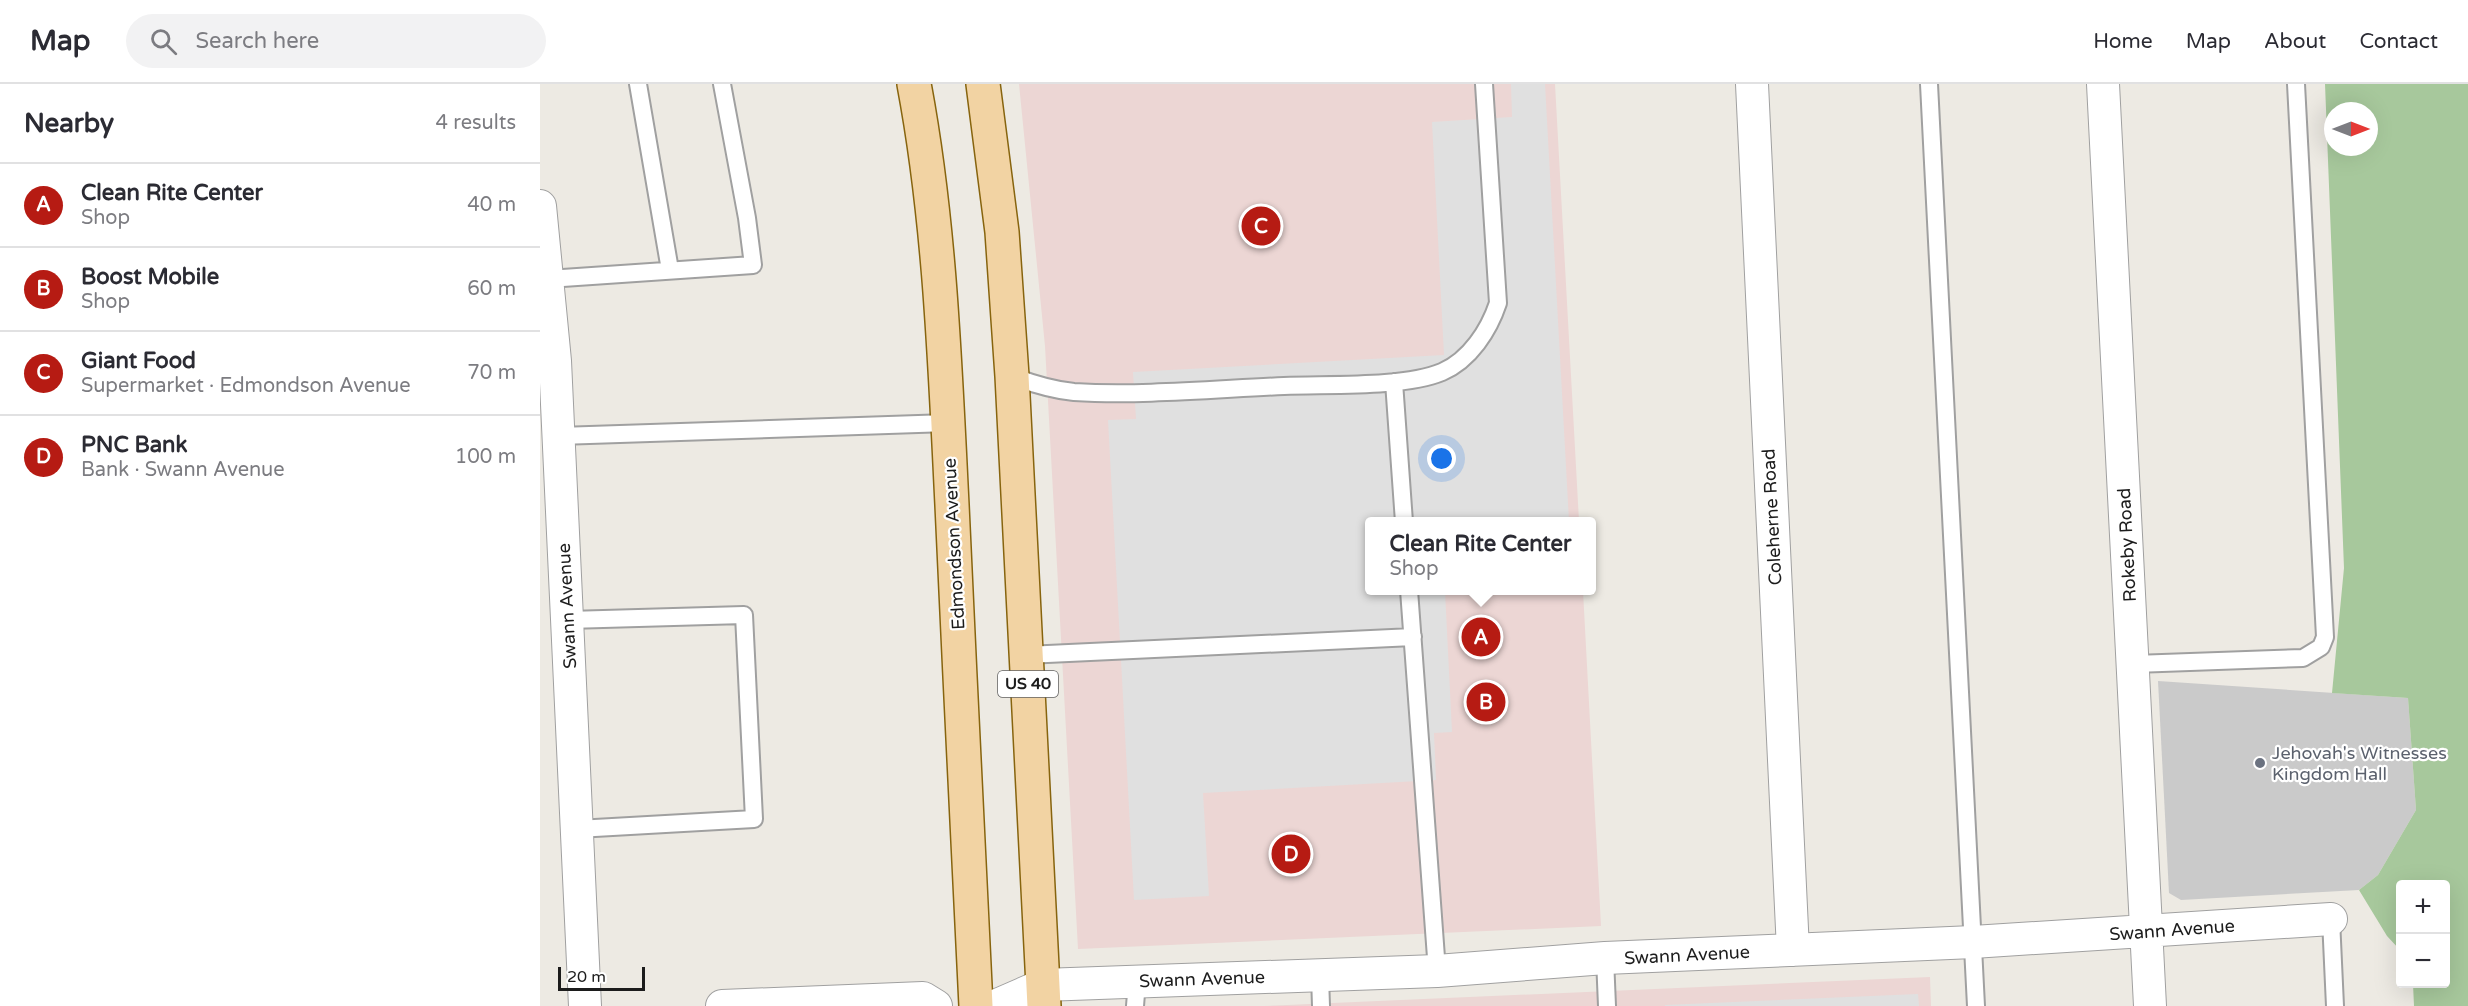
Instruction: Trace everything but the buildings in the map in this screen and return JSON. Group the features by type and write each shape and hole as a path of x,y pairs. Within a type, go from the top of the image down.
{"main road":[{"name":"Edmondson Avenue","path":"914,84 921,121 934,233 948,423 976,1006"},
{"name":"US 40","path":"983,84 1000,211 1012,376 1044,995"}],"street":[{"name":"Coleherne Road","path":"1752,84 1793,950"},
{"name":"Rokeby Road","path":"2103,84 2150,1006"},
{"name":"Swann Avenue","path":"540,207 548,279 559,436 585,1006"},
{"name":"Swann Avenue","path":"1044,995 1321,991 1437,971 1605,958 1973,942 2331,920"},
{"path":"995,1006 1044,995"},
{"path":"722,1006 923,998 936,1006"}],"lane":[{"path":"638,84 670,270"},
{"path":"548,279 753,265 747,218 722,84"},
{"path":"1012,376 1042,387 1074,392 1394,382 1444,371 1478,343 1491,323 1498,303 1484,84"},
{"path":"1929,84 1976,1006"},
{"path":"2134,664 2303,658 2321,647 2325,637 2296,84"},
{"path":"1394,382 1404,517"},
{"path":"559,436 948,423"},
{"path":"1409,595 1437,971"},
{"path":"568,620 744,615 754,819 577,829"},
{"path":"1026,655 1413,636"},
{"path":"2331,920 2335,1006"},
{"path":"1605,958 1607,1006"}],"shaded area":[{"path":"1019,84 1555,84 1579,517 1365,517 1365,595 1583,595 1601,926 1078,949 1045,346"},
{"path":"1511,84 1545,84 1569,517 1365,517 1365,595 1445,595 1452,732 1434,733 1436,780 1203,793 1209,896 1134,900 1108,420 1136,419 1133,372 1444,355 1432,122 1512,117"},
{"path":"2158,681 2408,698 2416,810 2378,875 2359,890 2181,900 2169,893"},
{"path":"1930,977 1931,1006 1264,1006"},
{"path":"1918,994 1919,1006 1665,1006 1665,1005"}],"green space":[{"path":"2325,84 2468,84 2468,1006 2414,1006 2413,988 2450,988 2450,880 2396,880 2396,946 2387,936 2359,890 2378,875 2416,810 2408,698 2332,693 2344,568 2328,156 2378,156 2378,102 2326,102"}],"place":[{"name":"Giant Food","path":"1261,226"},
{"name":"Clean Rite Center","path":"1481,637"},
{"name":"Boost Mobile","path":"1486,702"},
{"name":"Jehovah's Witnesses Kingdom Hall","path":"2260,763"},
{"name":"PNC Bank","path":"1291,854"}]}
